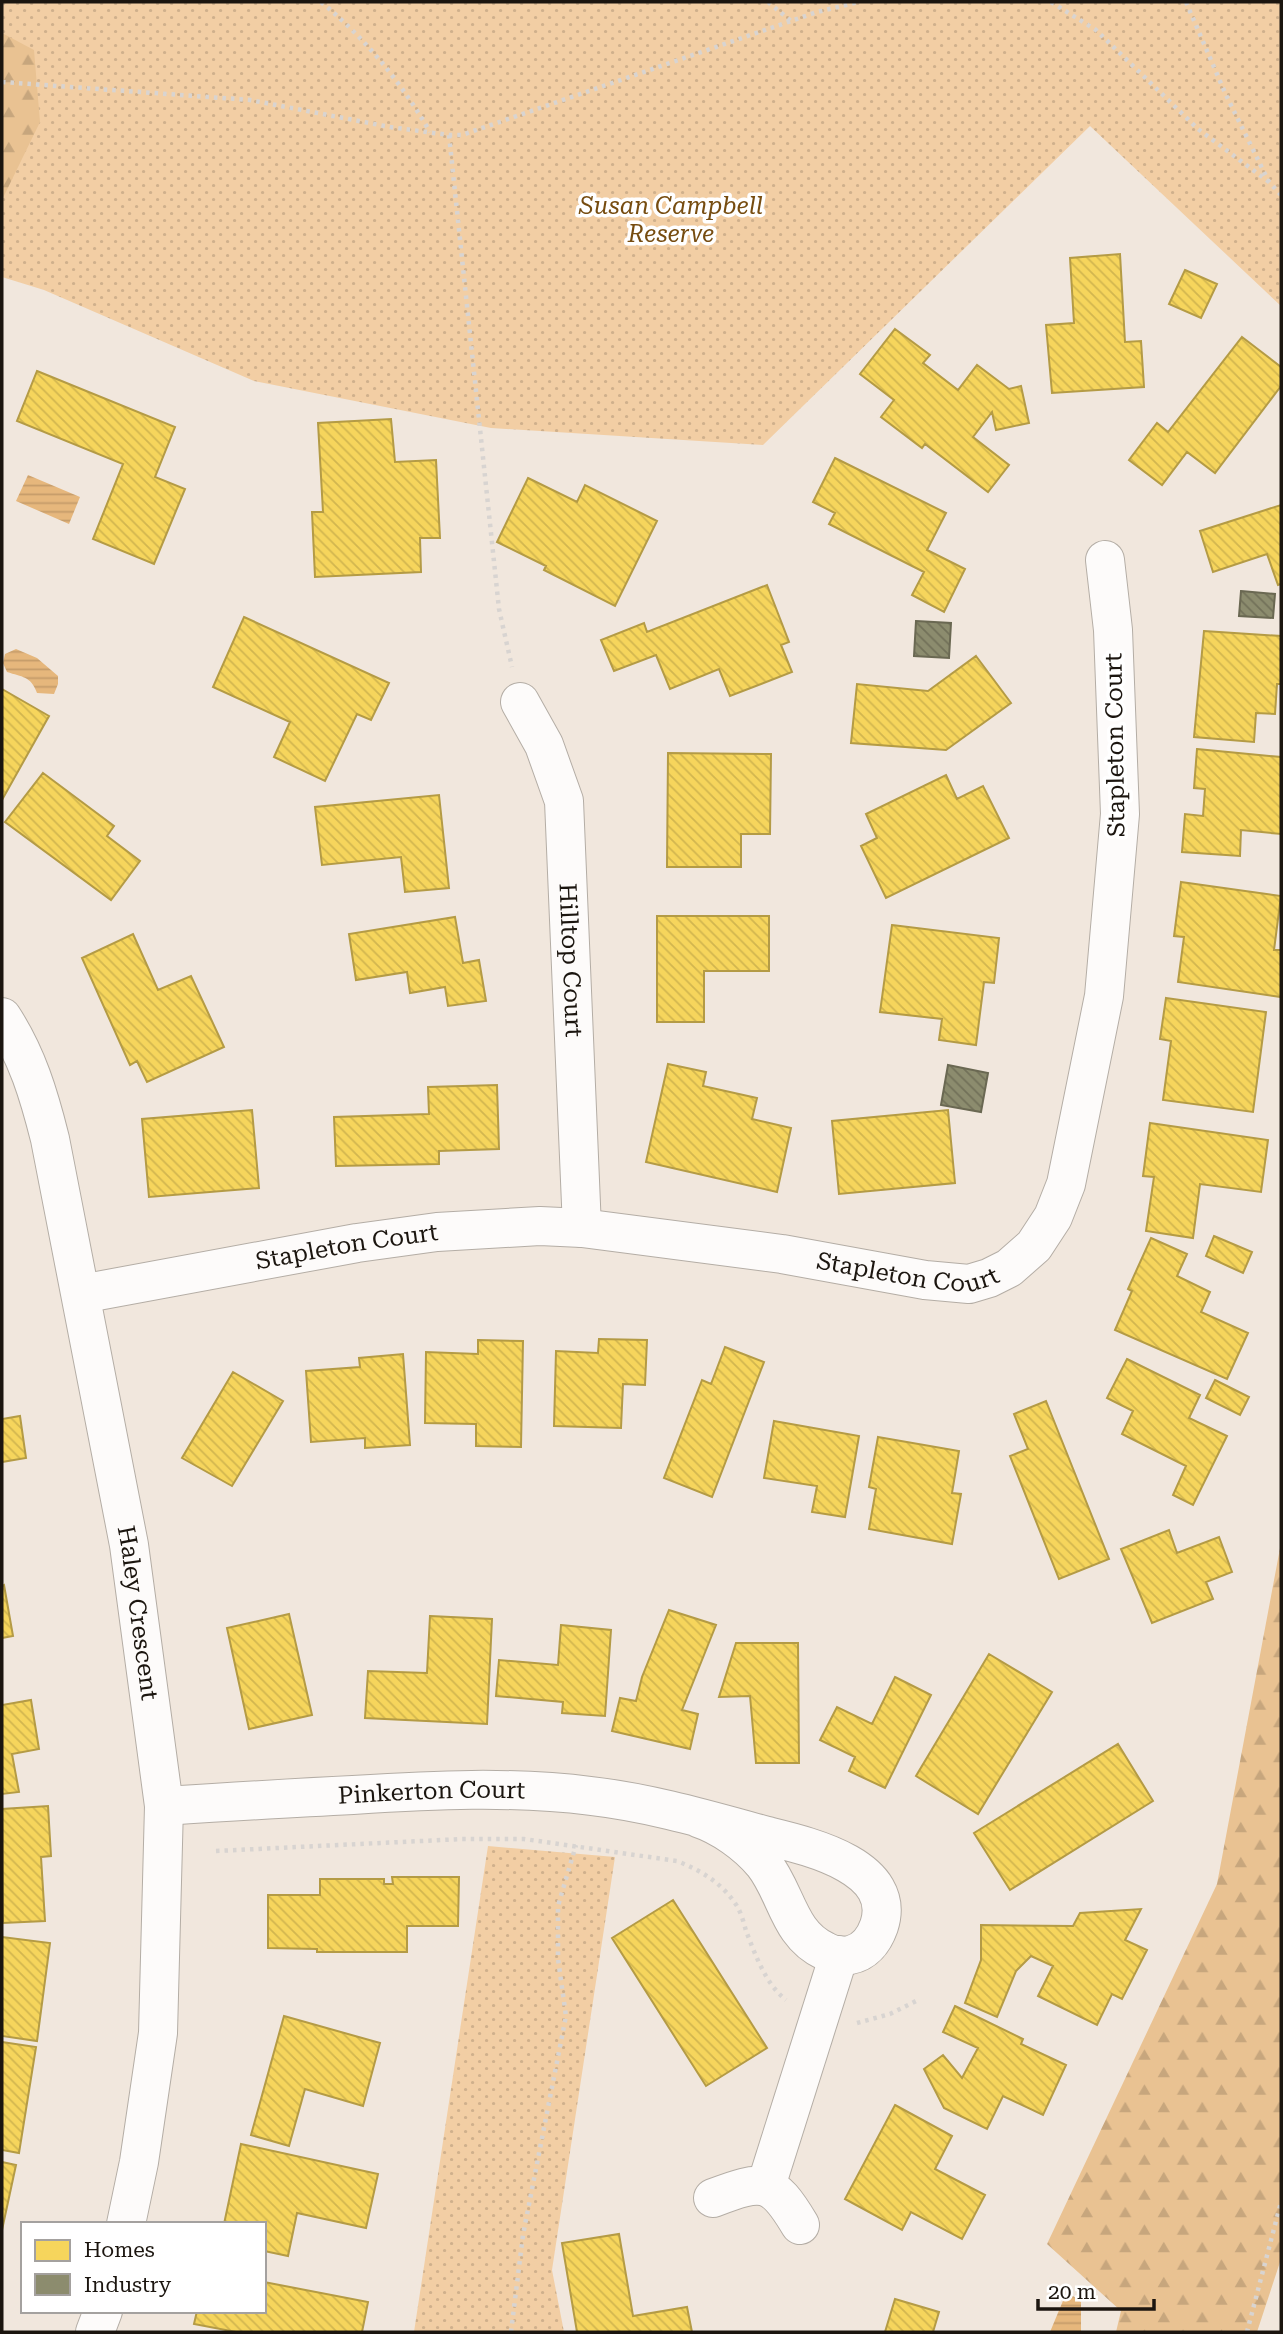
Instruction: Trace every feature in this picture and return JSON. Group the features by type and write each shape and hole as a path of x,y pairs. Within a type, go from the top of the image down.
{"street":[{"name":"Stapleton Court","path":"81,1294 357,1243 424,1234 540,1226 582,1228 782,1254 925,1280 969,1284 1009,1268 1034,1246 1053,1217 1066,1184 1104,996 1120,814 1113,630 1105,560"},
{"name":"Hilltop Court","path":"520,702 544,744 564,801 582,1228"},
{"name":"Haley Crescent","path":"2,1017 19,1042 38,1091 81,1294 129,1545 164,1806 158,2033 139,2162 126,2222"},
{"name":"Pinkerton Court","path":"164,1806 414,1791 504,1790 591,1796 698,1818 794,1842 832,1856 863,1873 878,1893 882,1912 875,1936 867,1946 851,1955 839,1955 816,1947 804,1939 776,1884 756,1856 735,1838 698,1818"},
{"path":"766,2186 839,1955"},
{"path":"713,2197 748,2185 766,2186 779,2194 800,2225"},
{"path":"94,2332 102,2313"}],"path":[{"path":"321,2 345,21 383,63 412,101 431,133"},
{"path":"768,2 791,21"},
{"path":"2,82 250,100 431,133 463,135 791,21 859,2"},
{"path":"1051,2 1096,30 1198,129 1269,182 1281,195"},
{"path":"1186,2 1226,95 1269,182"},
{"path":"449,135 499,609 520,702"},
{"path":"216,1851 462,1839 524,1839 677,1861 712,1879 738,1908 762,1970 776,1992 794,2006 819,2017 848,2023 864,2022 890,2014 918,2000"},
{"path":"511,2332 523,2235 566,2016 558,1959 558,1906 576,1845"},
{"path":"1247,2332 1281,2202"}],"green space":[{"name":"Susan Campbell Reserve","path":"2,2 1281,2 1281,306 1090,126 763,445 491,428 254,381 44,290 2,277"},
{"path":"2,33 34,50 40,122 2,200"},
{"path":"1281,1543 1281,2259 1257,2332 1116,2332 1121,2311 1047,2244 1217,1884"},
{"path":"488,1846 615,1857 552,2270 564,2332 414,2332"}],"shaded area":[{"path":"28,475 80,497 69,524 16,501"},
{"path":"16,649 37,658 58,676 54,694 37,693 29,680 7,672 3,663 5,654"},
{"path":"1065,2296 1073,2296 1081,2302 1081,2332 1050,2332"}],"building: Homes":[{"path":"1120,254 1125,342 1141,341 1144,387 1052,393 1046,325 1074,323 1070,258"},
{"path":"1185,270 1217,284 1201,318 1169,304"},
{"path":"895,329 930,355 923,363 958,390 977,365 1009,389 1021,386 1029,423 996,430 992,412 973,437 1009,465 988,492 925,444 922,448 881,417 894,400 860,374"},
{"path":"1242,337 1281,367 1281,386 1215,473 1187,452 1162,485 1129,460 1157,423 1168,432"},
{"path":"37,371 175,427 155,477 185,489 154,564 93,539 123,464 17,421"},
{"path":"391,419 395,462 436,460 440,538 420,538 421,572 315,577 312,512 323,512 318,423"},
{"path":"835,458 946,513 927,550 965,569 944,612 912,595 924,572 829,524 835,513 813,502"},
{"path":"528,478 577,502 585,485 657,521 615,606 544,570 546,566 497,542"},
{"path":"1281,505 1281,584 1278,585 1267,554 1213,572 1200,531"},
{"path":"767,585 789,642 781,645 792,672 730,696 719,669 670,689 656,655 614,671 601,640 644,623 647,632"},
{"path":"244,617 389,683 371,720 357,714 325,781 274,757 290,722 213,687"},
{"path":"1204,631 1281,636 1281,684 1277,684 1275,714 1256,713 1254,742 1194,737"},
{"path":"976,656 1011,703 946,750 851,743 857,684 928,691"},
{"path":"2,689 49,716 2,800"},
{"path":"1197,749 1281,757 1281,834 1241,830 1240,856 1182,852 1185,814 1203,816 1205,789 1194,788"},
{"path":"668,753 771,754 770,834 741,834 741,867 667,867"},
{"path":"43,773 114,826 107,836 140,861 111,900 5,822"},
{"path":"946,775 957,799 983,786 1009,838 886,898 861,846 877,838 866,814"},
{"path":"439,795 449,888 405,892 401,857 322,865 315,807"},
{"path":"1181,882 1281,896 1274,950 1281,950 1281,997 1178,982 1184,937 1174,936"},
{"path":"657,916 769,916 769,971 704,971 704,1022 657,1022"},
{"path":"455,917 463,963 479,960 486,1001 448,1006 445,987 410,993 407,972 356,980 349,934"},
{"path":"892,925 999,938 994,983 984,982 976,1045 939,1040 942,1019 880,1012"},
{"path":"133,934 158,990 191,976 224,1047 147,1082 137,1061 130,1065 82,958"},
{"path":"1166,998 1266,1012 1253,1112 1163,1100 1171,1041 1160,1039"},
{"path":"668,1064 706,1072 703,1086 757,1098 752,1119 791,1128 777,1192 646,1162"},
{"path":"497,1085 499,1149 439,1151 439,1164 336,1166 334,1117 429,1114 428,1087"},
{"path":"252,1110 259,1188 149,1197 142,1119"},
{"path":"948,1110 955,1183 839,1194 832,1121"},
{"path":"1150,1123 1268,1140 1261,1192 1200,1184 1193,1238 1146,1231 1154,1177 1143,1176"},
{"path":"1214,1236 1252,1252 1243,1273 1206,1256"},
{"path":"1151,1238 1187,1254 1177,1276 1210,1292 1201,1312 1248,1333 1227,1379 1115,1330 1132,1291 1128,1289"},
{"path":"599,1339 647,1340 645,1385 623,1384 621,1428 554,1426 556,1351 598,1353"},
{"path":"478,1340 523,1341 521,1447 476,1446 476,1424 425,1423 426,1352 478,1354"},
{"path":"725,1347 764,1362 712,1497 664,1478 702,1380 711,1384"},
{"path":"403,1354 410,1445 365,1448 365,1438 311,1442 306,1371 360,1367 359,1358"},
{"path":"1127,1359 1200,1395 1189,1418 1227,1436 1193,1505 1173,1495 1186,1466 1122,1434 1133,1411 1107,1398"},
{"path":"233,1372 283,1401 232,1486 182,1458"},
{"path":"1215,1380 1249,1397 1240,1415 1206,1398"},
{"path":"1046,1401 1109,1559 1059,1579 1010,1456 1028,1449 1014,1414"},
{"path":"20,1416 26,1458 2,1462 2,1419"},
{"path":"774,1421 859,1436 845,1517 812,1512 817,1486 764,1478"},
{"path":"878,1437 959,1451 952,1493 961,1494 952,1544 869,1529 876,1489 869,1487"},
{"path":"1169,1530 1177,1553 1219,1537 1232,1572 1206,1582 1213,1599 1152,1623 1121,1549"},
{"path":"4,1585 13,1636 2,1638 2,1586"},
{"path":"669,1610 716,1625 682,1710 698,1714 690,1749 612,1731 620,1698 636,1701 642,1677"},
{"path":"289,1614 312,1715 249,1729 227,1628"},
{"path":"430,1616 492,1619 487,1724 365,1718 368,1671 427,1673"},
{"path":"561,1625 611,1630 605,1716 562,1713 563,1702 496,1696 499,1660 558,1665"},
{"path":"736,1643 798,1643 799,1763 756,1763 750,1696 719,1697"},
{"path":"989,1654 1052,1692 978,1814 916,1776"},
{"path":"895,1677 931,1695 885,1788 849,1771 855,1757 820,1740 837,1707 872,1724"},
{"path":"31,1700 39,1749 12,1754 19,1792 2,1794 2,1705"},
{"path":"1118,1744 1153,1801 1010,1890 974,1833"},
{"path":"48,1806 51,1856 41,1857 45,1921 3,1923 2,1809"},
{"path":"392,1877 459,1877 458,1926 407,1926 407,1952 317,1952 317,1949 268,1948 268,1895 320,1895 320,1879 384,1879 384,1884 393,1884"},
{"path":"673,1900 767,2048 706,2086 612,1938"},
{"path":"1141,1909 1125,1940 1147,1950 1122,1999 1112,1994 1097,2025 1038,1996 1053,1966 1031,1956 1016,1971 997,2017 965,2003 981,1960 981,1925 1073,1926 1080,1913"},
{"path":"2,1937 50,1943 37,2041 2,2036"},
{"path":"955,2006 1023,2039 1021,2044 1066,2065 1043,2115 1003,2096 987,2129 944,2108 924,2069 943,2055 962,2078 978,2048 943,2032"},
{"path":"284,2016 380,2043 363,2106 305,2089 289,2146 251,2135"},
{"path":"2,2042 36,2047 19,2153 2,2150"},
{"path":"895,2105 952,2136 935,2169 985,2195 962,2239 911,2212 902,2230 845,2199"},
{"path":"241,2144 378,2174 366,2228 297,2213 288,2256 266,2251 266,2222 224,2222"},
{"path":"2,2162 16,2165 2,2230"},
{"path":"619,2234 633,2316 687,2307 692,2332 577,2332 562,2243"},
{"path":"266,2282 368,2302 362,2332 236,2332 194,2324 197,2313 266,2313"},
{"path":"895,2299 939,2312 933,2332 885,2332"}],"building: Industry":[{"path":"1241,591 1275,594 1273,618 1239,616"},
{"path":"916,621 951,623 949,658 914,656"},
{"path":"948,1065 988,1073 981,1112 941,1105"}]}
